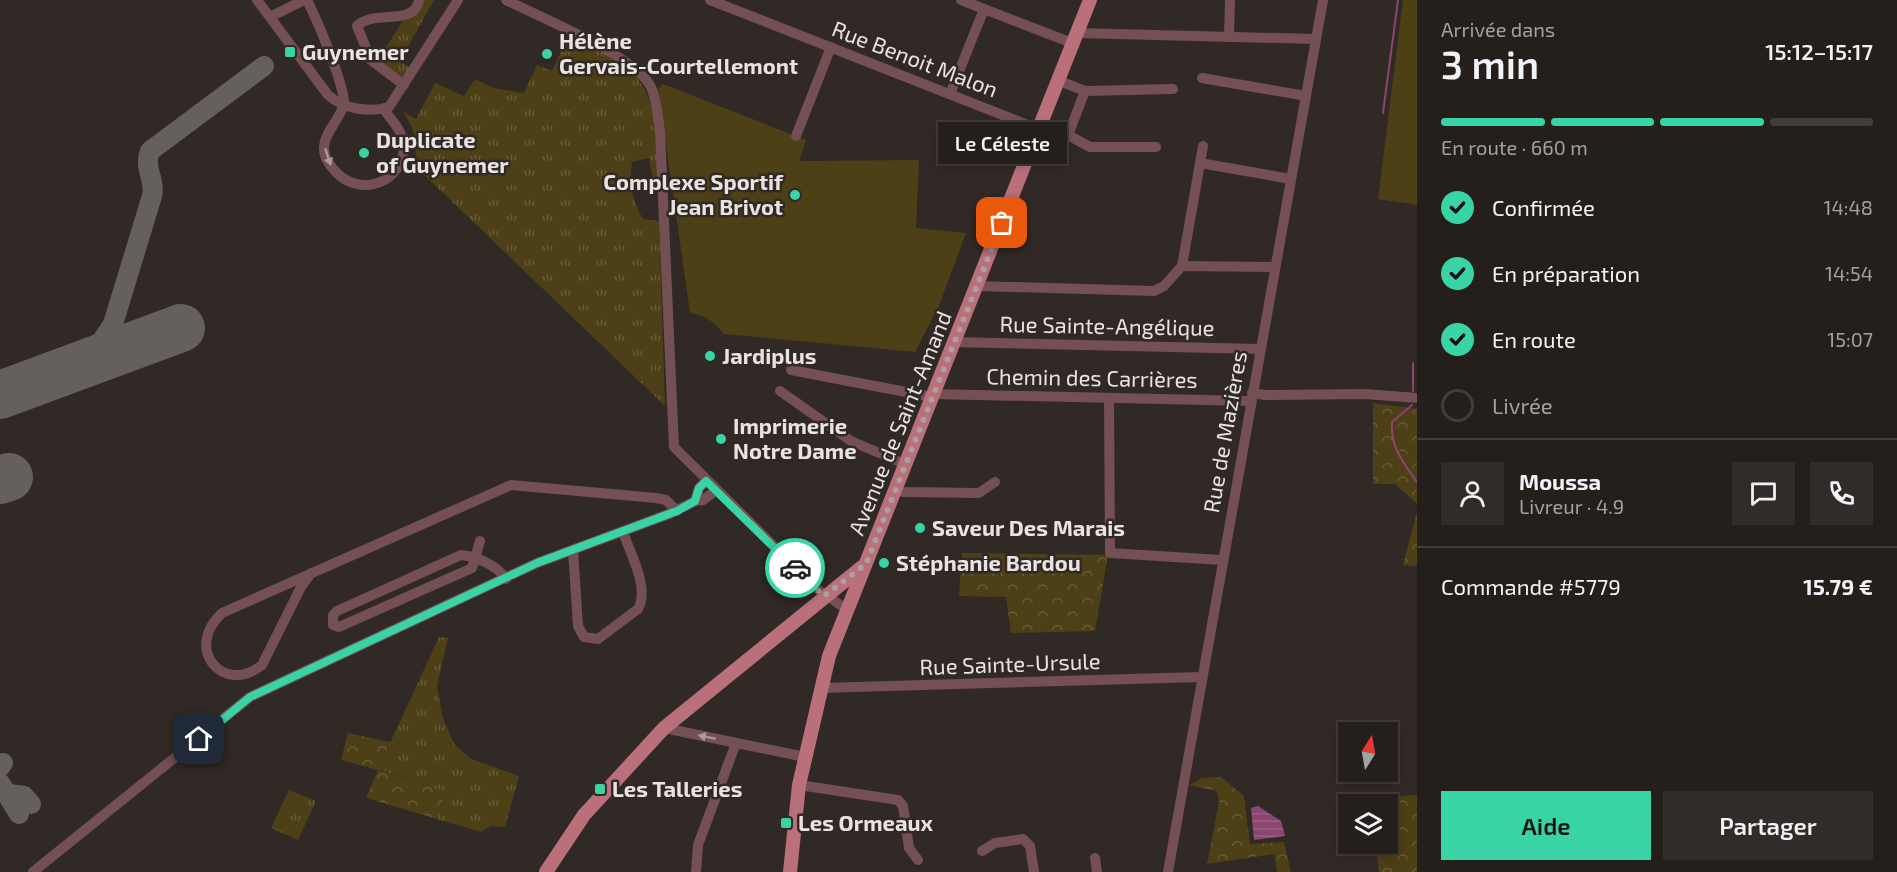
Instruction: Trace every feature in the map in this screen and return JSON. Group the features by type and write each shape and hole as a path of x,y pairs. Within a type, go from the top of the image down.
{"main road":[{"name":"Avenue de Saint-Amand","path":"790,872 799,785 820,688 846,609 896,490 1090,0"},
{"path":"546,872 584,815 664,728 866,564"}],"street":[{"path":"257,0 328,95 343,105 365,109 389,107 458,0"},
{"path":"270,17 306,0 343,94 343,105 325,139 326,154 338,174 358,185 374,184 388,178 399,167 404,152 402,136 384,109"},
{"path":"404,85 370,60 357,26 361,22 382,16 412,14 418,8 419,0"},
{"path":"506,0 622,58 650,85 656,102 660,132 672,440 677,453 715,491 824,596 846,609"},
{"name":"Rue Benoit Malon","path":"710,0 1038,129"},
{"path":"961,0 1075,38 1316,39"},
{"path":"1229,37 1230,0"},
{"name":"Rue de Mazières","path":"1168,872 1323,0"},
{"path":"950,94 984,9"},
{"path":"796,135 831,47"},
{"path":"1202,78 1306,96"},
{"path":"1057,80 1085,91 1173,89"},
{"path":"1085,91 1068,135 1090,147 1156,147"},
{"path":"977,286 1154,291 1164,285 1182,266 1203,146"},
{"path":"1200,163 1291,179"},
{"path":"1182,266 1274,267"},
{"name":"Rue Sainte-Angélique","path":"954,342 1260,349"},
{"name":"Chemin des Carrières","path":"791,370 932,396 1109,399 1417,398"},
{"path":"780,391 851,441 905,464"},
{"path":"1109,399 1110,553 1222,560"},
{"path":"695,501 699,488 706,481"},
{"path":"896,490 979,493 995,482"},
{"path":"311,573 301,587 262,665 242,676 220,670 212,664 207,656 206,634 211,623 222,613 311,573 511,485 656,498 666,500 677,511"},
{"path":"33,872 250,697 506,579 573,550 677,511 695,501 703,500 715,491"},
{"path":"573,550 578,626 584,637 598,639 641,604 641,588 623,532"},
{"path":"480,541 475,559 472,568 339,627 333,625 333,615 337,611 461,555 475,559 500,570 506,579"},
{"name":"Rue Sainte-Ursule","path":"820,688 1201,677"},
{"path":"664,728 805,757"},
{"path":"696,872 698,845 736,743"},
{"path":"799,785 898,800 903,806 909,848 918,860"},
{"path":"982,851 995,843 1023,839 1030,846 1034,872"},
{"path":"1095,858 1097,872"}],"green space":[{"path":"422,0 434,0 400,61 410,68 401,78 377,62 405,17 420,12"},
{"path":"1403,0 1417,0 1417,205 1378,199"},
{"path":"567,39 602,52 622,63 636,76 651,106 655,124 658,182 653,182 649,158 632,162 631,185 636,205 643,219 659,221 665,406 415,166 416,150 413,130 401,110 416,119 435,83 464,96 475,79 493,88 524,93 537,65 552,71"},
{"name":"Complexe Sportif Jean Brivot","path":"663,84 806,140 799,161 919,160 916,228 966,233 939,306 915,352 724,334 701,315 690,313 658,89"},
{"path":"1373,403 1417,409 1417,504 1395,484 1373,484"},
{"path":"1417,512 1417,566 1403,565"},
{"path":"962,553 1108,555 1095,631 1011,633 1006,597 959,596"},
{"path":"439,637 448,638 437,686 443,718 454,744 471,759 519,776 505,827 491,826 481,832 437,819 445,792 378,769"},
{"path":"348,733 390,742 379,770 446,792 437,819 366,798 378,770 341,760"},
{"path":"1221,777 1244,796 1250,844 1284,842 1291,872 1277,872 1274,854 1207,864 1219,802 1217,791 1189,785 1202,778"},
{"path":"289,790 316,801 298,840 271,828"},
{"path":"1417,795 1417,872 1379,872 1377,854 1398,854 1398,797"}],"shaded area":[{"path":"1258,806 1281,821 1285,836 1254,840 1251,808"}],"waterway":[{"path":"1383,113 1398,0"},
{"path":"1413,363 1413,391"},
{"path":"1412,405 1392,422 1392,431 1398,454 1417,482"}],"taxiway":[{"path":"75,367 95,351 113,324 152,196 148,163 150,151 264,66"},
{"path":"0,767 3,763"},
{"path":"0,783 19,814"},
{"path":"9,794 24,796 31,804"}],"runway":[{"path":"0,395 181,328"},
{"path":"0,480 9,477"}],"way so far":[{"path":"795,568 824,596 866,564 1002,223"}],"place":[{"name":"Guynemer","path":"290,52"},
{"name":"Hélène Gervais-Courtellemont","path":"547,54"},
{"name":"Duplicate of Guynemer","path":"364,153"},
{"name":"Complexe Sportif Jean Brivot","path":"795,195"},
{"name":"Le Céleste","path":"1002,223"},
{"name":"Jardiplus","path":"710,356"},
{"name":"Imprimerie Notre Dame","path":"721,439"},
{"name":"Saveur Des Marais","path":"920,528"},
{"name":"Stéphanie Bardou","path":"884,563"},
{"name":"Les Talleries","path":"600,789"},
{"name":"Les Ormeaux","path":"786,823"}],"route":[{"path":"199,739 250,697 454,604 537,563 677,511 695,501 696,493 706,481 795,568"}]}
